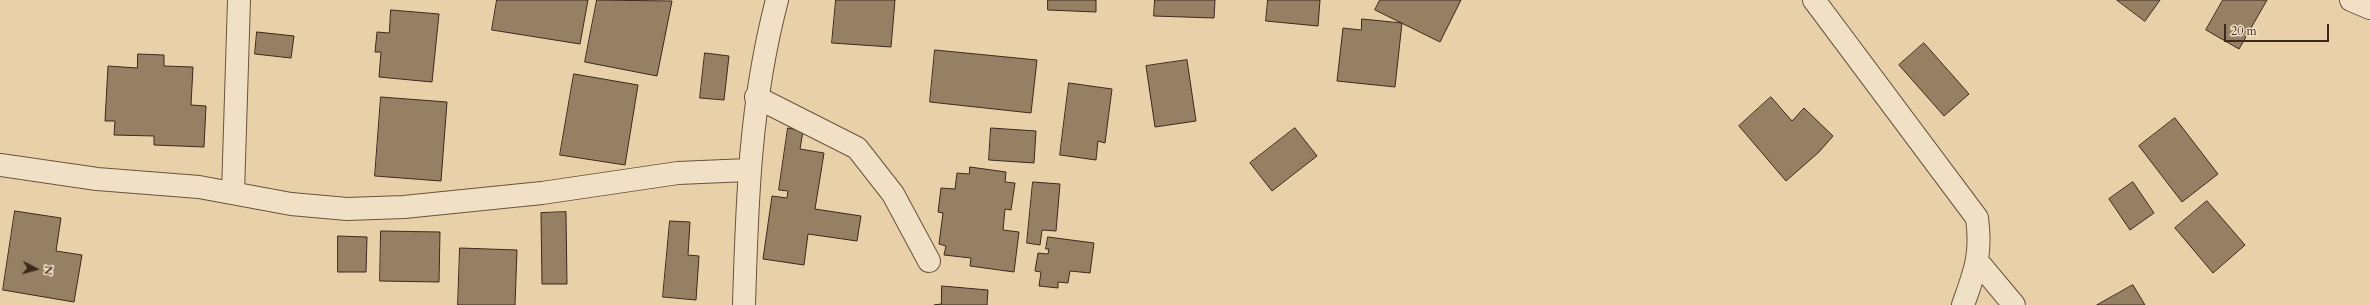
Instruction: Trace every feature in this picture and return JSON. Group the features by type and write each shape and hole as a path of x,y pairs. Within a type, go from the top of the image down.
{"street":[{"path":"233,193 239,0"},
{"path":"744,305 748,170 756,96 777,0"},
{"path":"1814,0 1977,218 1980,240 1978,262 1963,305"},
{"path":"2351,0 2370,8"},
{"path":"756,96 857,148 893,194 929,261"},
{"path":"0,166 97,179 199,187 291,204 347,209 404,207 542,194 678,173 748,170"},
{"path":"1978,262 2014,305"}],"building":[{"path":"497,0 588,0 580,44 492,30"},
{"path":"597,0 672,1 657,76 585,62"},
{"path":"836,0 895,0 891,47 832,43"},
{"path":"1048,0 1096,0 1096,12 1048,10"},
{"path":"1155,0 1215,0 1214,18 1154,16"},
{"path":"1268,0 1320,0 1318,26 1266,21"},
{"path":"1380,0 1461,0 1440,42 1375,10"},
{"path":"2117,0 2160,0 2145,21"},
{"path":"2223,0 2267,0 2239,49 2206,30"},
{"path":"391,10 439,14 432,82 379,77 381,52 375,52 377,32 389,33"},
{"path":"1362,19 1402,23 1395,87 1337,81 1343,28 1361,30"},
{"path":"257,32 294,36 291,58 255,54"},
{"path":"1924,43 1969,94 1944,116 1899,65"},
{"path":"935,50 1037,60 1031,113 930,102"},
{"path":"705,53 729,56 724,100 700,98"},
{"path":"138,54 164,55 164,66 193,67 191,105 206,106 204,147 154,145 154,136 114,135 115,121 105,121 108,66 137,68"},
{"path":"1187,60 1196,121 1155,127 1146,66"},
{"path":"574,74 638,85 625,165 560,155"},
{"path":"1069,83 1112,89 1105,143 1098,141 1096,160 1060,155"},
{"path":"381,97 447,102 441,181 375,176"},
{"path":"1771,97 1792,121 1804,108 1833,136 1819,152 1786,181 1739,126"},
{"path":"2175,118 2218,174 2182,202 2139,146"},
{"path":"788,128 803,131 800,149 824,153 815,209 861,216 857,241 808,234 804,265 763,259 772,196 787,198 788,191 779,190"},
{"path":"991,128 1036,131 1034,163 989,160"},
{"path":"1295,128 1317,156 1272,191 1250,163"},
{"path":"970,167 1006,172 1005,182 1015,183 1011,210 1005,209 1003,230 1019,232 1014,272 970,266 971,258 944,255 946,246 939,244 943,213 938,212 941,188 955,189 957,173 969,174"},
{"path":"1033,182 1060,184 1056,231 1042,230 1040,245 1027,243"},
{"path":"2133,182 2154,213 2130,230 2109,199"},
{"path":"2207,201 2245,245 2213,273 2175,228"},
{"path":"15,211 61,218 56,251 82,255 74,302 3,290"},
{"path":"566,212 567,284 542,284 541,213"},
{"path":"670,221 690,222 688,255 699,256 696,300 663,297"},
{"path":"381,231 440,232 439,282 380,281"},
{"path":"338,236 367,237 366,272 338,272"},
{"path":"1048,237 1094,243 1090,273 1070,271 1068,283 1058,282 1058,288 1039,286 1041,272 1035,271 1038,253 1048,254 1049,249 1046,249"},
{"path":"460,248 517,250 515,305 458,305"},
{"path":"2133,285 2145,305 2097,305"},
{"path":"942,286 988,290 987,305 934,305 941,304"}]}
